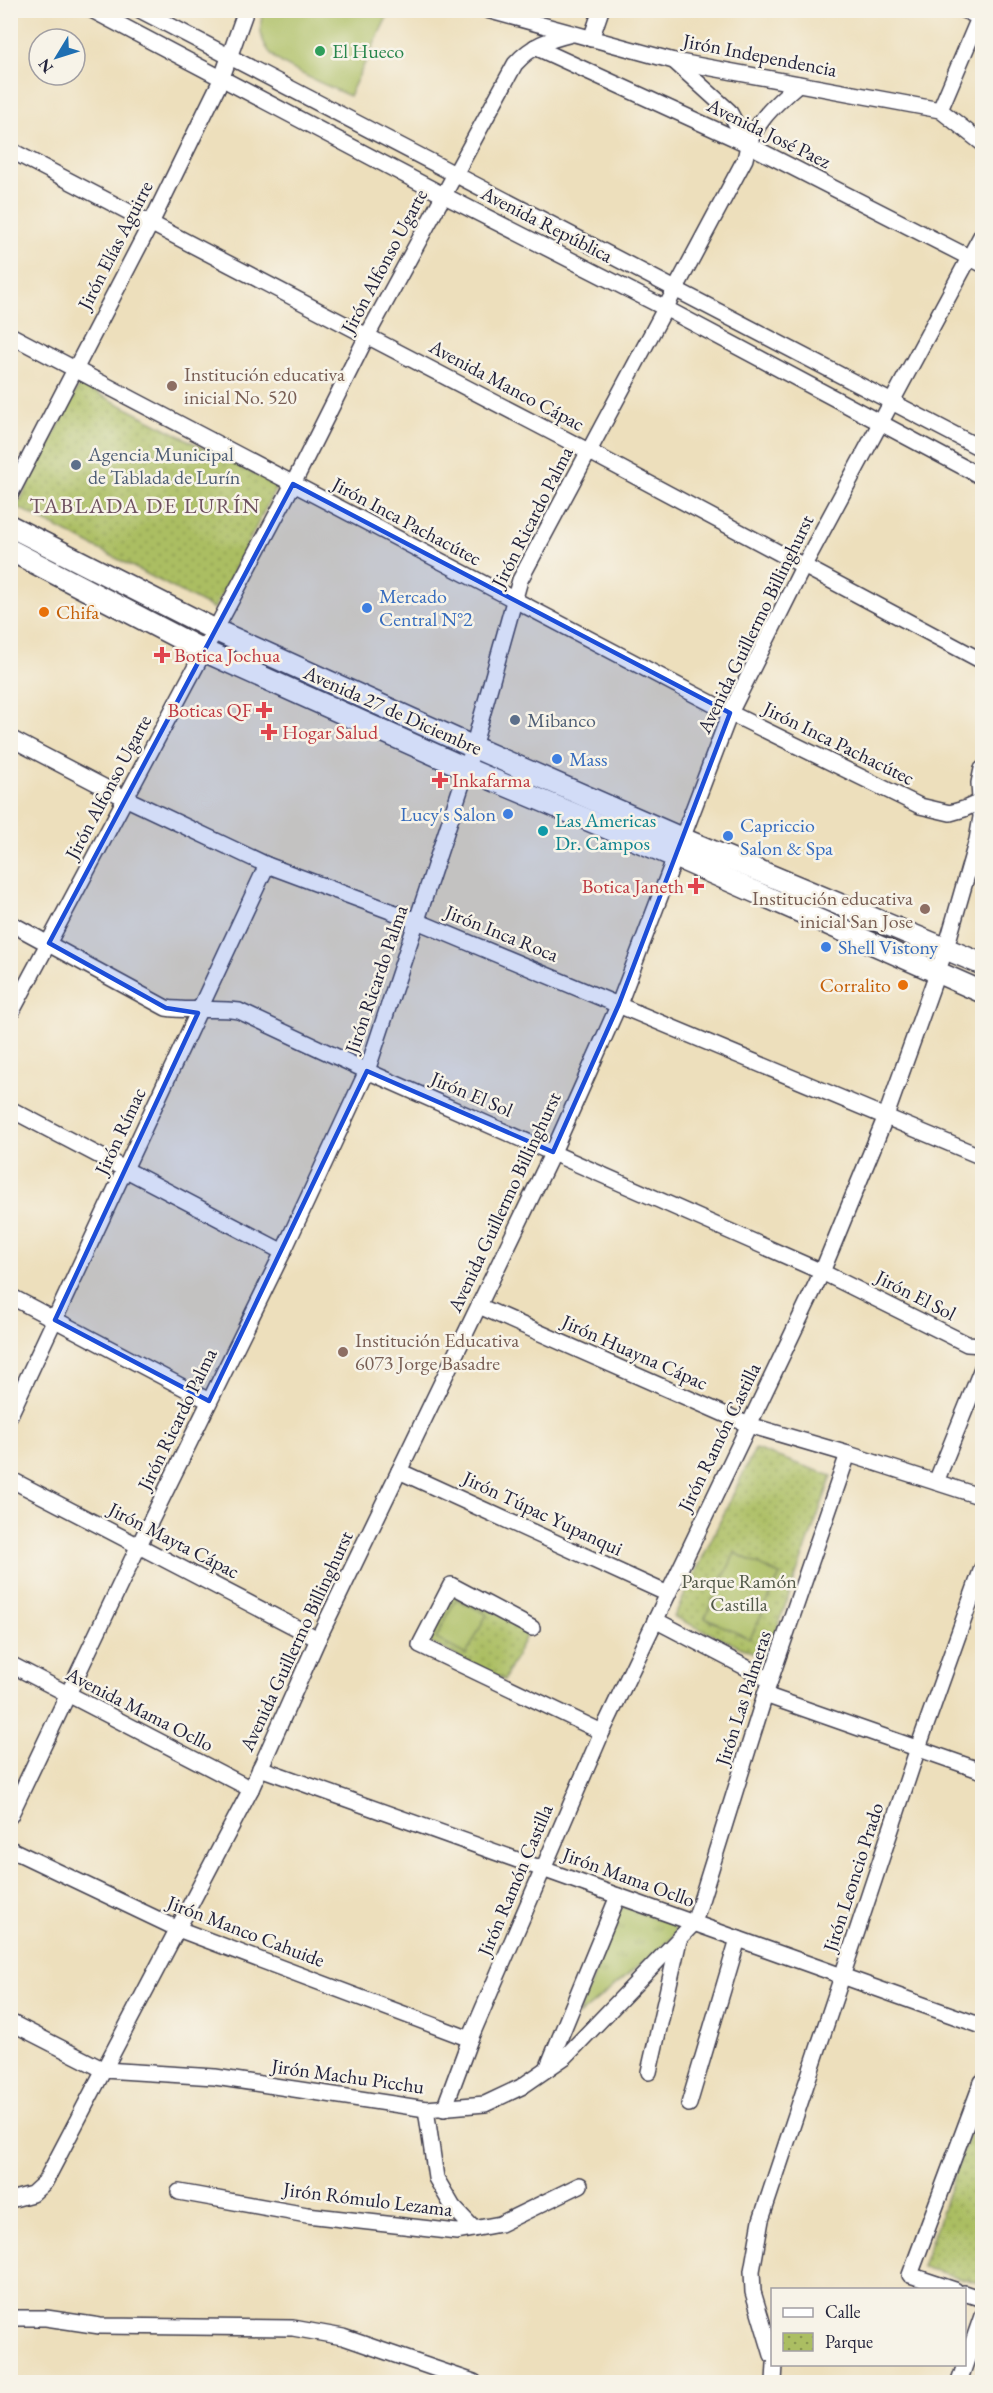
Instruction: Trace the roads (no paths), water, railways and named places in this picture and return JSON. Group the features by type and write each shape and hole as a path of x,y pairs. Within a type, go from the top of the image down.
{"street":[{"name":"Avenida República","path":"92,10 221,80 665,308 982,477"},
{"name":"Avenida República","path":"140,10 982,449"},
{"name":"Jirón Elías Aguirre","path":"10,495 151,223 221,80 246,10"},
{"name":"Jirón Independencia","path":"487,10 674,61 940,110 982,143"},
{"path":"591,39 601,10"},
{"path":"940,110 982,15 963,10"},
{"name":"Jirón Alfonso Ugarte","path":"10,1015 293,484 367,336 515,64 526,51 535,46 572,34"},
{"name":"Avenida José Paez","path":"535,46 747,144 976,260"},
{"path":"674,61 729,111 747,144"},
{"name":"Jirón Ricardo Palma","path":"10,1816 139,1545 283,1252 367,1071 467,770 520,580 745,159 747,144 761,120 798,84"},
{"name":"Avenida Manco Cápac","path":"10,150 982,661"},
{"name":"Avenida Guillermo Billinghurst","path":"14,2200 32,2194 45,2182 251,1789 318,1639 553,1152 619,1004 730,713 803,567 892,403 976,260 982,234"},
{"name":"Jirón Inca Pachacútec","path":"10,335 730,713 929,809 950,813 982,801"},
{"name":"Avenida 27 de Diciembre","path":"10,526 215,630 473,747 982,992"},
{"name":"Avenida 27 de Diciembre","path":"10,550 204,651 467,770 946,948 982,964"},
{"name":"Jirón Inca Roca","path":"10,738 125,798 267,865 417,921 982,1157"},
{"name":"Jirón Ramón Castilla","path":"444,2109 470,2039 602,1732 822,1272 886,1116 946,948 977,840 982,801 979,783 982,769"},
{"name":"Jirón Rímac","path":"10,1414 267,865"},
{"name":"Jirón El Sol","path":"10,923 166,1008 183,1011 224,1009 239,1011 367,1071 822,1272 967,1344 982,1345"},
{"path":"10,1109 283,1252"},
{"path":"10,1296 209,1401"},
{"name":"Jirón Huayna Cápac","path":"479,1306 749,1425 982,1497"},
{"path":"936,1482 982,1368"},
{"name":"Jirón Las Palmeras","path":"694,1923 768,1687 848,1454"},
{"name":"Jirón Túpac Yupanqui","path":"399,1471 668,1594"},
{"name":"Jirón Mayta Cápac","path":"10,1479 318,1639"},
{"name":"Jirón Leoncio Prado","path":"771,2352 753,2292 752,2271 761,2220 918,1748 982,1568"},
{"path":"532,1628 451,1585 420,1645 602,1732"},
{"path":"655,1620 768,1687 918,1748 982,1771"},
{"name":"Avenida Mama Ocllo","path":"10,1664 251,1789"},
{"name":"Jirón Mama Ocllo","path":"260,1768 982,2026"},
{"name":"Jirón Manco Cahuide","path":"10,1850 178,1929 470,2039"},
{"path":"547,2070 618,1896"},
{"name":"Jirón Machu Picchu","path":"10,2022 104,2070 215,2077 426,2109 485,2104 521,2087 566,2056 694,1923"},
{"path":"649,2072 679,1939"},
{"path":"689,2104 738,1939"},
{"path":"952,2288 910,2275 982,2082"},
{"path":"426,2109 436,2178 453,2207 474,2229"},
{"name":"Jirón Rómulo Lezama","path":"179,2192 307,2215 396,2227 457,2232 500,2224 580,2185"},
{"path":"966,2294 982,2298"},
{"path":"966,2362 982,2316"},
{"path":"10,2318 46,2318 100,2326 293,2328 343,2337 474,2382"},
{"path":"774,2382 775,2366"},
{"path":"959,2382 965,2366"}],"place":[{"name":"El Hueco","path":"320,51"},
{"name":"Institución educativa inicial No. 520","path":"172,386"},
{"name":"Agencia Municipal de Tablada de Lurín","path":"76,465"},
{"name":"Mercado Central N°2","path":"367,608"},
{"name":"Chifa","path":"44,612"},
{"name":"Botica Jochua","path":"162,655"},
{"name":"Boticas QF","path":"264,710"},
{"name":"Mibanco","path":"515,720"},
{"name":"Hogar Salud","path":"269,732"},
{"name":"Mass","path":"557,759"},
{"name":"Inkafarma","path":"440,780"},
{"name":"Lucy's Salon","path":"508,814"},
{"name":"Las Americas Dr. Campos","path":"543,831"},
{"name":"Capriccio Salon & Spa","path":"728,836"},
{"name":"Botica Janeth","path":"696,886"},
{"name":"Institución educativa inicial San Jose","path":"925,909"},
{"name":"Shell Vistony","path":"826,947"},
{"name":"Corralito","path":"903,985"},
{"name":"Institución Educativa 6073 Jorge Basadre","path":"343,1352"}],"district":[{"name":"TABLADA DE LURÍN","path":"145,505"}],"park label":[{"name":"Parque Ramón Castilla","path":"739,1592"}]}
